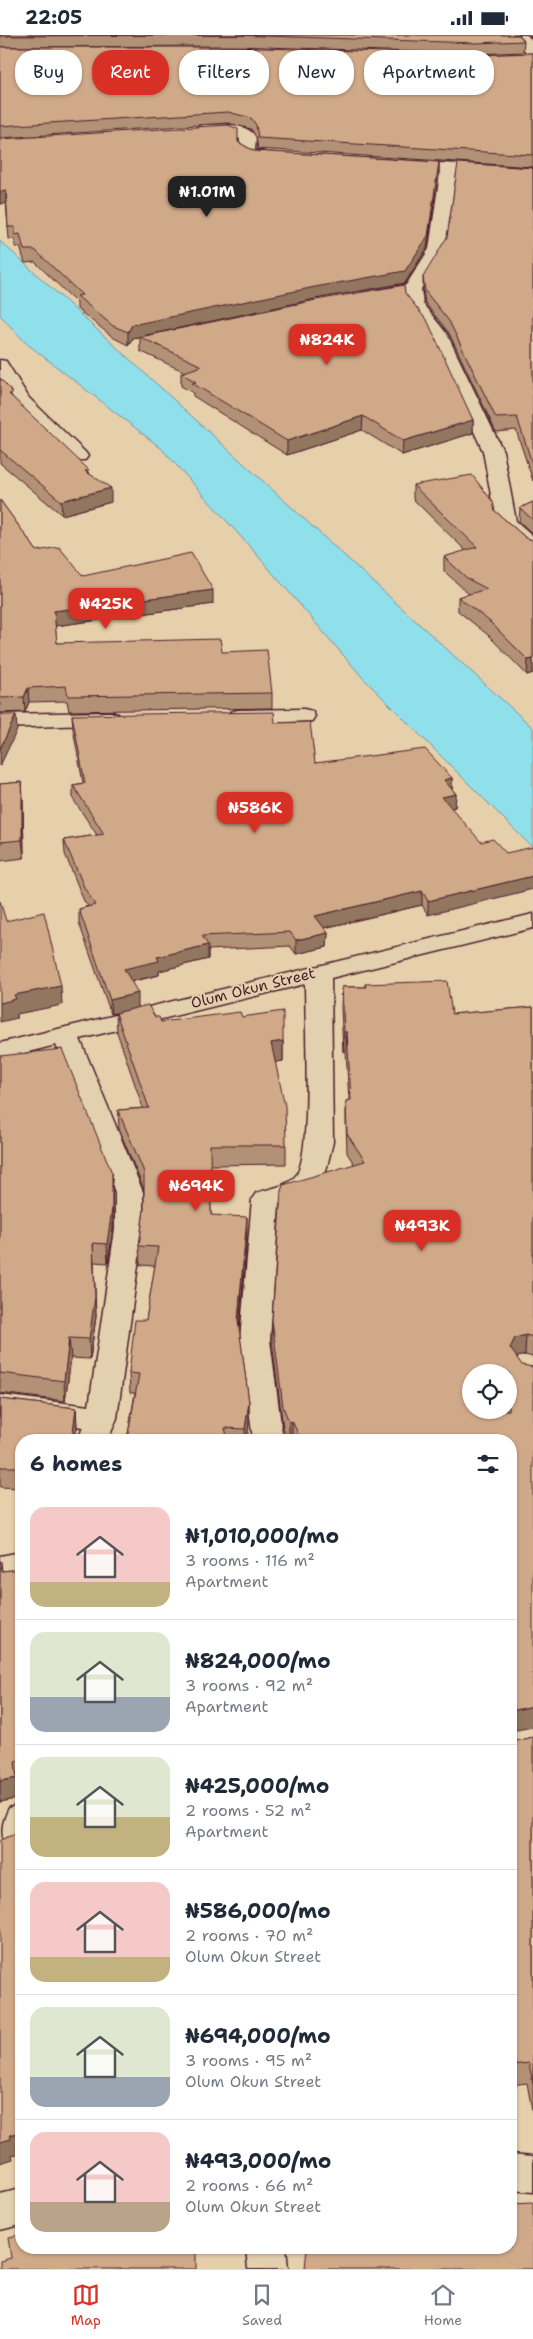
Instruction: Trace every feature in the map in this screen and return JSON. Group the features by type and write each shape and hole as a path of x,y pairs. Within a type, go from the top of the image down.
{"street":[{"path":"520,35 530,56"},
{"path":"185,131 240,132 248,137 247,152 254,156 290,160"},
{"path":"389,166 533,173"},
{"path":"449,169 437,249 412,289 415,305 438,334 493,451 506,523 533,546"},
{"path":"353,299 412,289"},
{"path":"0,366 22,401 78,456"},
{"path":"215,717 304,716"},
{"path":"0,721 127,719"},
{"name":"Olum Okun Street","path":"0,1051 506,926 533,921"},
{"path":"267,1434 255,1340 262,1231 266,1199 300,1189 311,1175 320,1142 318,973"},
{"path":"0,1406 98,1429 129,1229 129,1192 65,1034"},
{"path":"0,1567 15,1565"},
{"path":"517,2173 533,2174"},
{"path":"0,2212 15,2208"},
{"path":"267,2254 268,2269"}],"water":[{"path":"0,241 533,728 533,848 363,678 252,549 161,448 26,343 0,315"}],"building":[{"path":"0,35 234,35 0,36"},
{"path":"234,35 519,35 524,41 476,43"},
{"path":"0,47 234,47 325,50 279,50 279,95 354,95 354,51 364,51 364,95 494,95 494,54 533,53 533,155 258,138 256,125 251,118 228,112 0,126"},
{"path":"228,125 238,129 238,142 254,151 439,162 428,236 405,271 315,287 132,325 128,332 113,326 77,296 82,295 35,250 24,250 20,234 15,235 15,227 8,227 6,191 0,192 0,139"},
{"path":"458,163 533,168 533,466 517,417 496,418 449,321 425,291 423,277 447,237"},
{"path":"404,285 405,293 428,322 473,420 403,441 363,416 287,441 192,383 196,382 181,373 202,366 140,337 316,300"},
{"path":"0,378 13,393 9,394 89,470 85,471 111,488 61,501 0,450"},
{"path":"472,475 493,502 495,511 526,538 533,540 533,659 528,660 489,621 458,597 487,589 468,579 444,557 477,547 413,485"},
{"path":"0,500 37,551 59,547 83,576 191,553 213,590 54,611 57,643 220,639 222,652 267,650 272,693 68,696 66,686 28,688 24,697 0,698"},
{"path":"533,502 533,520 520,508"},
{"path":"274,712 275,723 310,722 315,763 425,749 452,778 444,780 456,794 442,797 481,842 493,839 506,853 533,847 533,876 428,901 422,891 315,916 328,933 296,940 290,932 202,936 208,945 157,957 159,961 124,969 138,993 110,1000 79,909 95,905 84,887 64,840 104,834 73,785 85,783 72,715"},
{"path":"0,715 16,715 0,749"},
{"path":"22,782 22,840 0,842 0,784"},
{"path":"0,901 6,921 44,912 61,986 14,995 16,999 0,1003"},
{"path":"447,981 452,1014 533,1007 533,1337 526,1335 515,1338 510,1348 522,1365 533,1367 533,1706 517,1710 517,1434 298,1434 292,1421 289,1422 283,1407 272,1320 281,1191 283,1185 365,1161 347,1134 346,1101 351,1100 347,1032 344,1032 342,987 366,987 365,984"},
{"path":"148,1005 155,1017 159,1017 161,1022 240,1012 242,1017 283,1011 283,1041 271,1043 285,1106 286,1145 210,1145 211,1215 247,1217 238,1320 249,1402 245,1429 225,1428 226,1434 128,1434 139,1374 129,1373 135,1320 146,1320 158,1247 139,1246 144,1210 144,1172 118,1110 149,1108 116,1013"},
{"path":"62,1049 112,1173 112,1209 107,1244 93,1243 95,1297 89,1339 69,1338 64,1381 0,1373 0,1056"},
{"path":"0,1399 76,1408 73,1434 15,1434 15,1467 0,1467"},
{"path":"1,1561 2,1571 15,1570 15,1778 0,1781"},
{"path":"533,1737 533,2084 529,2063 517,2064 517,1741"},
{"path":"15,1834 15,2134 10,2135 11,2139 0,2142 0,1840"},
{"path":"533,2203 533,2269 305,2269 306,2254 517,2254 517,2204"},
{"path":"15,2236 15,2254 196,2254 196,2269 0,2269 0,2261 11,2258 8,2237"}]}
